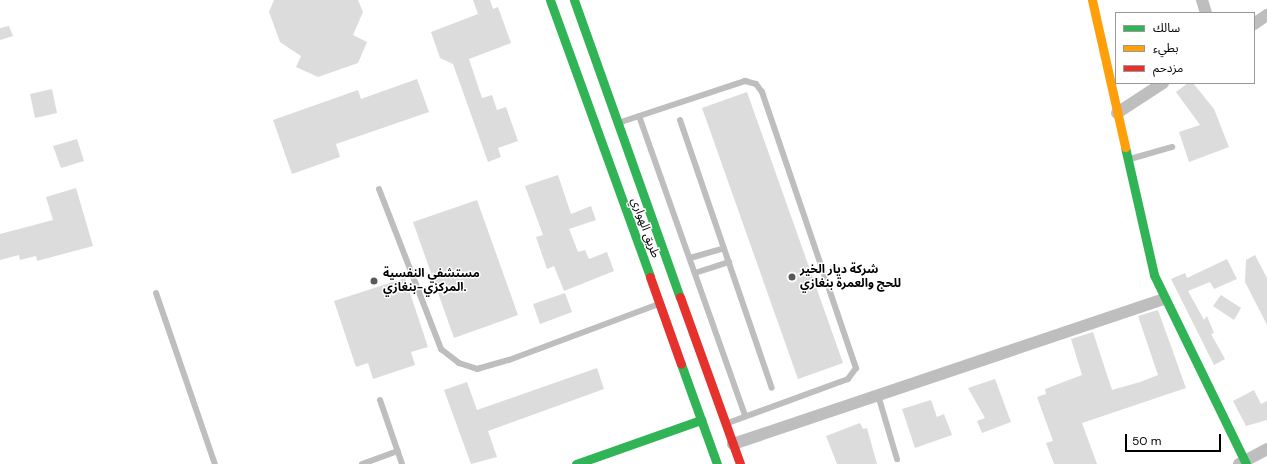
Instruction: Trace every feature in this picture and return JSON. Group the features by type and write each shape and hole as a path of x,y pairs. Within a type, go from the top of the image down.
{"main road":[{"name":"طريق الهواري","path":"550,0 717,464"},
{"name":"طريق الهواري","path":"574,0 740,464"},
{"path":"1092,0 1150,261 1164,299 1243,463"},
{"path":"576,464 701,420"}],"street":[{"path":"1202,0 1206,12"},
{"path":"1255,23 1267,15"},
{"path":"1117,113 1161,84"},
{"path":"733,444 1164,299"},
{"path":"1243,463 1267,449"}],"lane":[{"path":"618,123 745,81 760,87 765,99 857,364 848,379 726,423"},
{"path":"639,116 745,416"},
{"path":"680,120 772,388"},
{"path":"1128,160 1172,147"},
{"path":"379,190 441,349 459,362 477,369 509,360 660,304"},
{"path":"690,258 724,248"},
{"path":"695,273 729,262"},
{"path":"156,293 215,464"},
{"path":"878,395 897,459"},
{"path":"380,400 402,464"},
{"path":"362,464 398,451"}],"building":[{"path":"274,0 358,0 363,12 353,35 367,42 358,63 318,77 296,67 301,56 280,42 269,12"},
{"path":"473,0 490,0 493,9 498,7 511,43 469,59 482,98 492,95 497,110 506,107 518,141 498,148 501,157 488,162 453,64 440,58 431,32 478,14"},
{"path":"9,26 13,36 0,40 0,28"},
{"path":"417,79 429,112 336,144 340,157 292,174 273,120 358,90 361,99"},
{"path":"1187,84 1194,84 1214,109 1229,147 1189,162 1179,132 1200,125 1176,92"},
{"path":"52,89 57,113 35,118 30,94"},
{"path":"747,92 843,363 798,379 702,108"},
{"path":"77,139 84,161 61,168 53,146"},
{"path":"558,175 571,214 591,206 596,220 569,229 578,252 585,250 589,259 607,252 614,271 564,291 554,266 547,269 536,237 543,235 525,186"},
{"path":"76,188 93,246 37,261 36,256 20,260 19,255 0,260 0,234 53,220 46,197"},
{"path":"477,200 518,315 454,338 413,222"},
{"path":"1255,255 1267,278 1267,325 1245,282 1246,260"},
{"path":"1227,259 1237,279 1214,289 1210,282 1188,291 1204,320 1207,316 1214,333 1211,334 1225,359 1214,365 1171,279 1185,273 1187,278"},
{"path":"405,278 428,347 411,352 415,365 373,379 368,363 356,367 334,301"},
{"path":"565,293 572,312 540,324 533,304"},
{"path":"1221,295 1241,308 1234,320 1213,306"},
{"path":"1158,310 1186,388 1082,423 1097,464 1054,464 1046,443 1053,441 1037,397 1046,394 1045,389 1082,375 1071,339 1093,332 1112,390 1140,382 1158,375 1138,316"},
{"path":"597,368 604,389 488,431 497,457 471,464 444,390 467,382 477,410"},
{"path":"995,379 1011,422 982,433 977,421 985,418 968,388"},
{"path":"1254,390 1261,404 1267,401 1267,420 1246,426 1233,401"},
{"path":"931,400 937,417 944,414 952,435 915,448 902,409"},
{"path":"860,423 863,429 867,428 877,464 837,464 826,436"}],"traffic: fast":[{"path":"550,0 650,277"},
{"path":"574,0 680,297"},
{"path":"1125,147 1154,275 1246,464"},
{"path":"681,364 717,464"},
{"path":"576,464 701,420"}],"traffic: slow":[{"path":"1092,0 1125,147"}],"traffic: jam":[{"path":"650,277 681,364"},
{"path":"680,297 740,464"}],"place":[{"name":"شركة ديار الخير للحج والعمرة بنغازي","path":"792,277"},
{"name":"مستشفي النفسية المركزي-بنغازي.","path":"374,281"}]}
